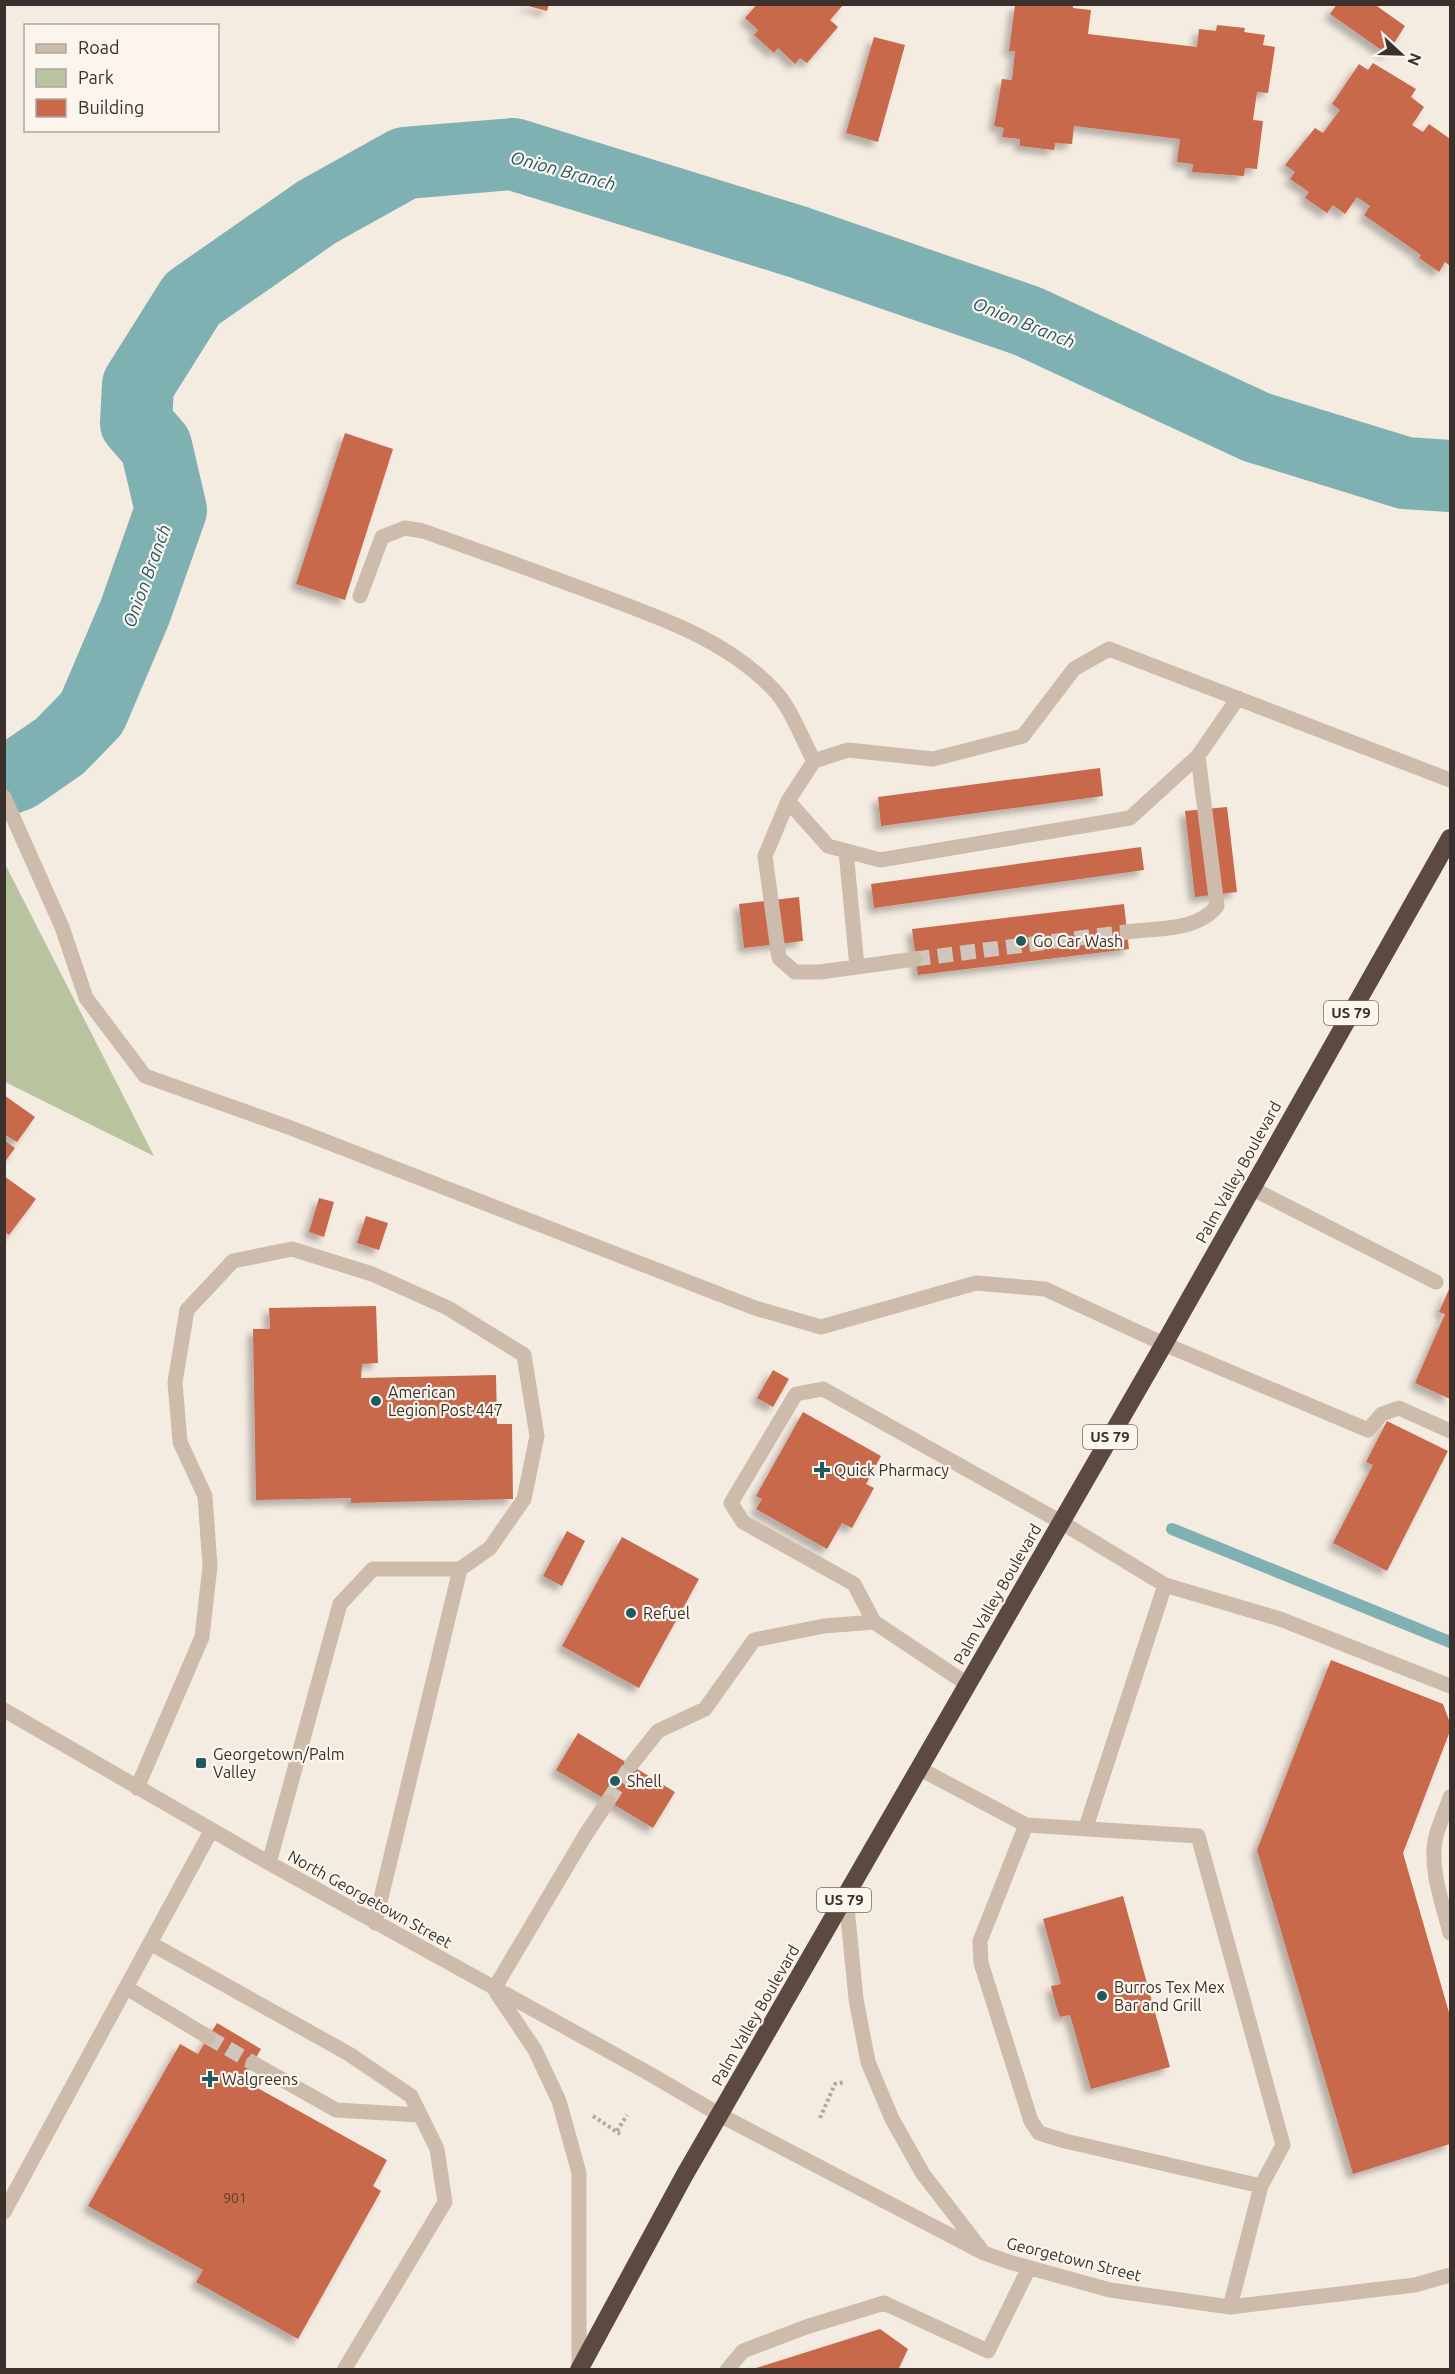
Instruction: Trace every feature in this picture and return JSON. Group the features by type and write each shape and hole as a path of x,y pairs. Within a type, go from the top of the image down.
{"highway":[{"name":"Palm Valley Boulevard","path":"580,2369 720,2115 1164,1344 1450,838"}],"street":[{"path":"360,596 382,537 405,528 423,531 526,568 656,616 711,642 736,658 776,691 814,761"},
{"path":"915,959 820,972 795,972 779,958 765,856 788,801 814,761 848,750 933,759 1023,736 1074,669 1109,649 1450,780"},
{"path":"788,801 828,846 880,860 1130,818 1198,756 1238,698"},
{"path":"1127,932 1190,924 1209,916 1217,906 1198,756"},
{"path":"4,797 62,927 86,998 145,1076 291,1128 755,1308 821,1327 976,1283 1045,1288 1164,1344 1368,1430 1382,1414 1399,1408 1450,1431"},
{"path":"846,851 857,967"},
{"path":"1251,1188 1436,1282"},
{"path":"137,1788 202,1637 210,1566 205,1496 180,1442 175,1382 187,1310 233,1261 292,1249 372,1274 448,1308 524,1355 537,1436 524,1499 489,1548 460,1569 373,1569 340,1604 269,1863"},
{"path":"967,1684 874,1622 854,1584 743,1522 731,1503 796,1394 823,1389 1061,1522 1166,1585 1280,1619 1450,1686"},
{"path":"375,1923 460,1569"},
{"path":"1086,1827 1166,1585"},
{"path":"631,1765 658,1731 705,1708 754,1640 824,1626 874,1622"},
{"name":"North Georgetown Street","path":"4,1710 212,1831 720,2115"},
{"path":"920,1769 1026,1825 1086,1827 1198,1836 1283,2145 1261,2186 1230,2307"},
{"path":"1450,1797 1435,1841 1434,1858 1435,1875 1450,1933"},
{"path":"580,2369 579,2173 559,2101 535,2050 494,1989 608,1801"},
{"path":"1026,1825 980,1941 981,1963 1031,2121 1039,2133 1065,2141 1261,2186"},
{"path":"4,2212 212,1831"},
{"path":"846,1897 856,2000 868,2062 892,2119 923,2174 984,2253"},
{"path":"150,1943 349,2054 411,2096 437,2149 445,2202 344,2370"},
{"path":"127,1988 208,2037"},
{"path":"253,2063 336,2110 420,2115"},
{"name":"Georgetown Street","path":"720,2115 984,2253 1110,2290 1230,2307 1415,2285 1450,2275"},
{"path":"727,2370 744,2352 806,2327 884,2304 988,2351 1029,2268"}],"path":[{"path":"820,2118 835,2084 856,2080"},
{"path":"617,2131 627,2115"}],"green space":[{"path":"5,864 154,1156 5,1082"}],"building":[{"path":"521,4 549,4 547,11"},
{"path":"757,4 844,4 830,20 838,27 807,63 800,58 795,64 778,48 774,53 754,35 758,30 745,18"},
{"path":"1073,4 1073,8 1091,10 1088,34 1197,47 1199,29 1216,31 1217,25 1245,28 1244,32 1265,35 1263,45 1275,47 1268,93 1257,92 1253,120 1263,121 1257,169 1245,168 1244,176 1192,172 1193,164 1177,162 1180,139 1074,126 1072,144 1055,143 1054,150 1020,146 1020,139 1002,137 1004,128 994,126 1002,79 1012,80 1015,51 1009,51 1015,5"},
{"path":"1337,4 1374,4 1405,26 1387,54 1330,14"},
{"path":"874,37 905,45 878,142 846,133"},
{"path":"1373,63 1416,89 1411,97 1424,107 1412,125 1423,132 1429,124 1449,138 1450,266 1445,262 1439,272 1419,258 1421,255 1364,215 1370,206 1357,197 1345,214 1333,205 1327,213 1305,198 1309,192 1290,179 1295,172 1285,165 1315,128 1323,133 1340,110 1332,104 1359,64 1368,70"},
{"path":"345,433 393,449 345,600 296,584"},
{"path":"1100,768 1103,796 881,826 878,797"},
{"path":"1227,807 1237,892 1195,897 1185,811"},
{"path":"1141,847 1144,870 874,908 871,884"},
{"path":"799,897 803,941 744,948 739,904"},
{"name":"Go Car Wash","path":"1124,904 1129,949 918,975 912,929"},
{"path":"4,1095 35,1117 17,1142 4,1134"},
{"path":"4,1140 15,1148 4,1163"},
{"path":"4,1176 36,1199 9,1235 4,1231"},
{"path":"319,1198 334,1202 324,1237 309,1232"},
{"path":"366,1216 388,1223 379,1250 357,1243"},
{"path":"1450,1287 1450,1399 1415,1383 1445,1314 1439,1312"},
{"name":"American Legion Post 447","path":"376,1306 378,1363 362,1364 361,1378 496,1375 497,1424 512,1424 513,1499 351,1503 351,1498 256,1500 253,1329 270,1329 269,1308"},
{"path":"773,1370 789,1379 773,1407 757,1398"},
{"name":"Quick Pharmacy","path":"803,1412 881,1456 866,1484 874,1488 852,1528 842,1523 827,1549 756,1509 762,1499 756,1496"},
{"path":"1387,1421 1448,1451 1387,1571 1333,1543 1373,1465 1366,1462"},
{"path":"567,1531 585,1541 562,1586 543,1576"},
{"name":"Refuel","path":"622,1537 699,1579 639,1688 562,1646"},
{"path":"1331,1660 1443,1704 1450,1723 1450,1731 1403,1853 1450,2016 1450,2144 1353,2174 1257,1850"},
{"name":"Shell","path":"578,1733 675,1792 653,1828 556,1770"},
{"name":"Burros Tex Mex Bar and Grill","path":"1123,1896 1170,2067 1091,2089 1070,2015 1060,2017 1056,2006 1051,1986 1061,1984 1043,1919"},
{"name":"Walgreens","path":"217,2023 261,2049 243,2080 387,2160 373,2186 381,2191 298,2339 196,2282 203,2270 88,2206 180,2044 198,2054"},
{"path":"880,2329 908,2349 898,2370 750,2370"}],"waterway":[{"name":"Onion Branch","path":"4,780 18,775 60,746 92,713 135,612 171,510 156,446 136,423 138,385 192,299 317,212 405,163 513,154 798,242 1027,321 1256,427 1405,473 1450,476"},
{"path":"1172,1529 1450,1642"}],"tunnel":[{"path":"915,959 1127,932"},
{"path":"608,1801 631,1765"},
{"path":"208,2037 253,2063"}],"place":[{"name":"Go Car Wash","path":"1021,941"},
{"name":"American Legion Post 447","path":"376,1401"},
{"name":"Quick Pharmacy","path":"822,1470"},
{"name":"Refuel","path":"631,1613"},
{"name":"Georgetown/Palm Valley","path":"201,1763"},
{"name":"Shell","path":"615,1781"},
{"name":"Burros Tex Mex Bar and Grill","path":"1102,1996"},
{"name":"Walgreens","path":"210,2079"}]}
